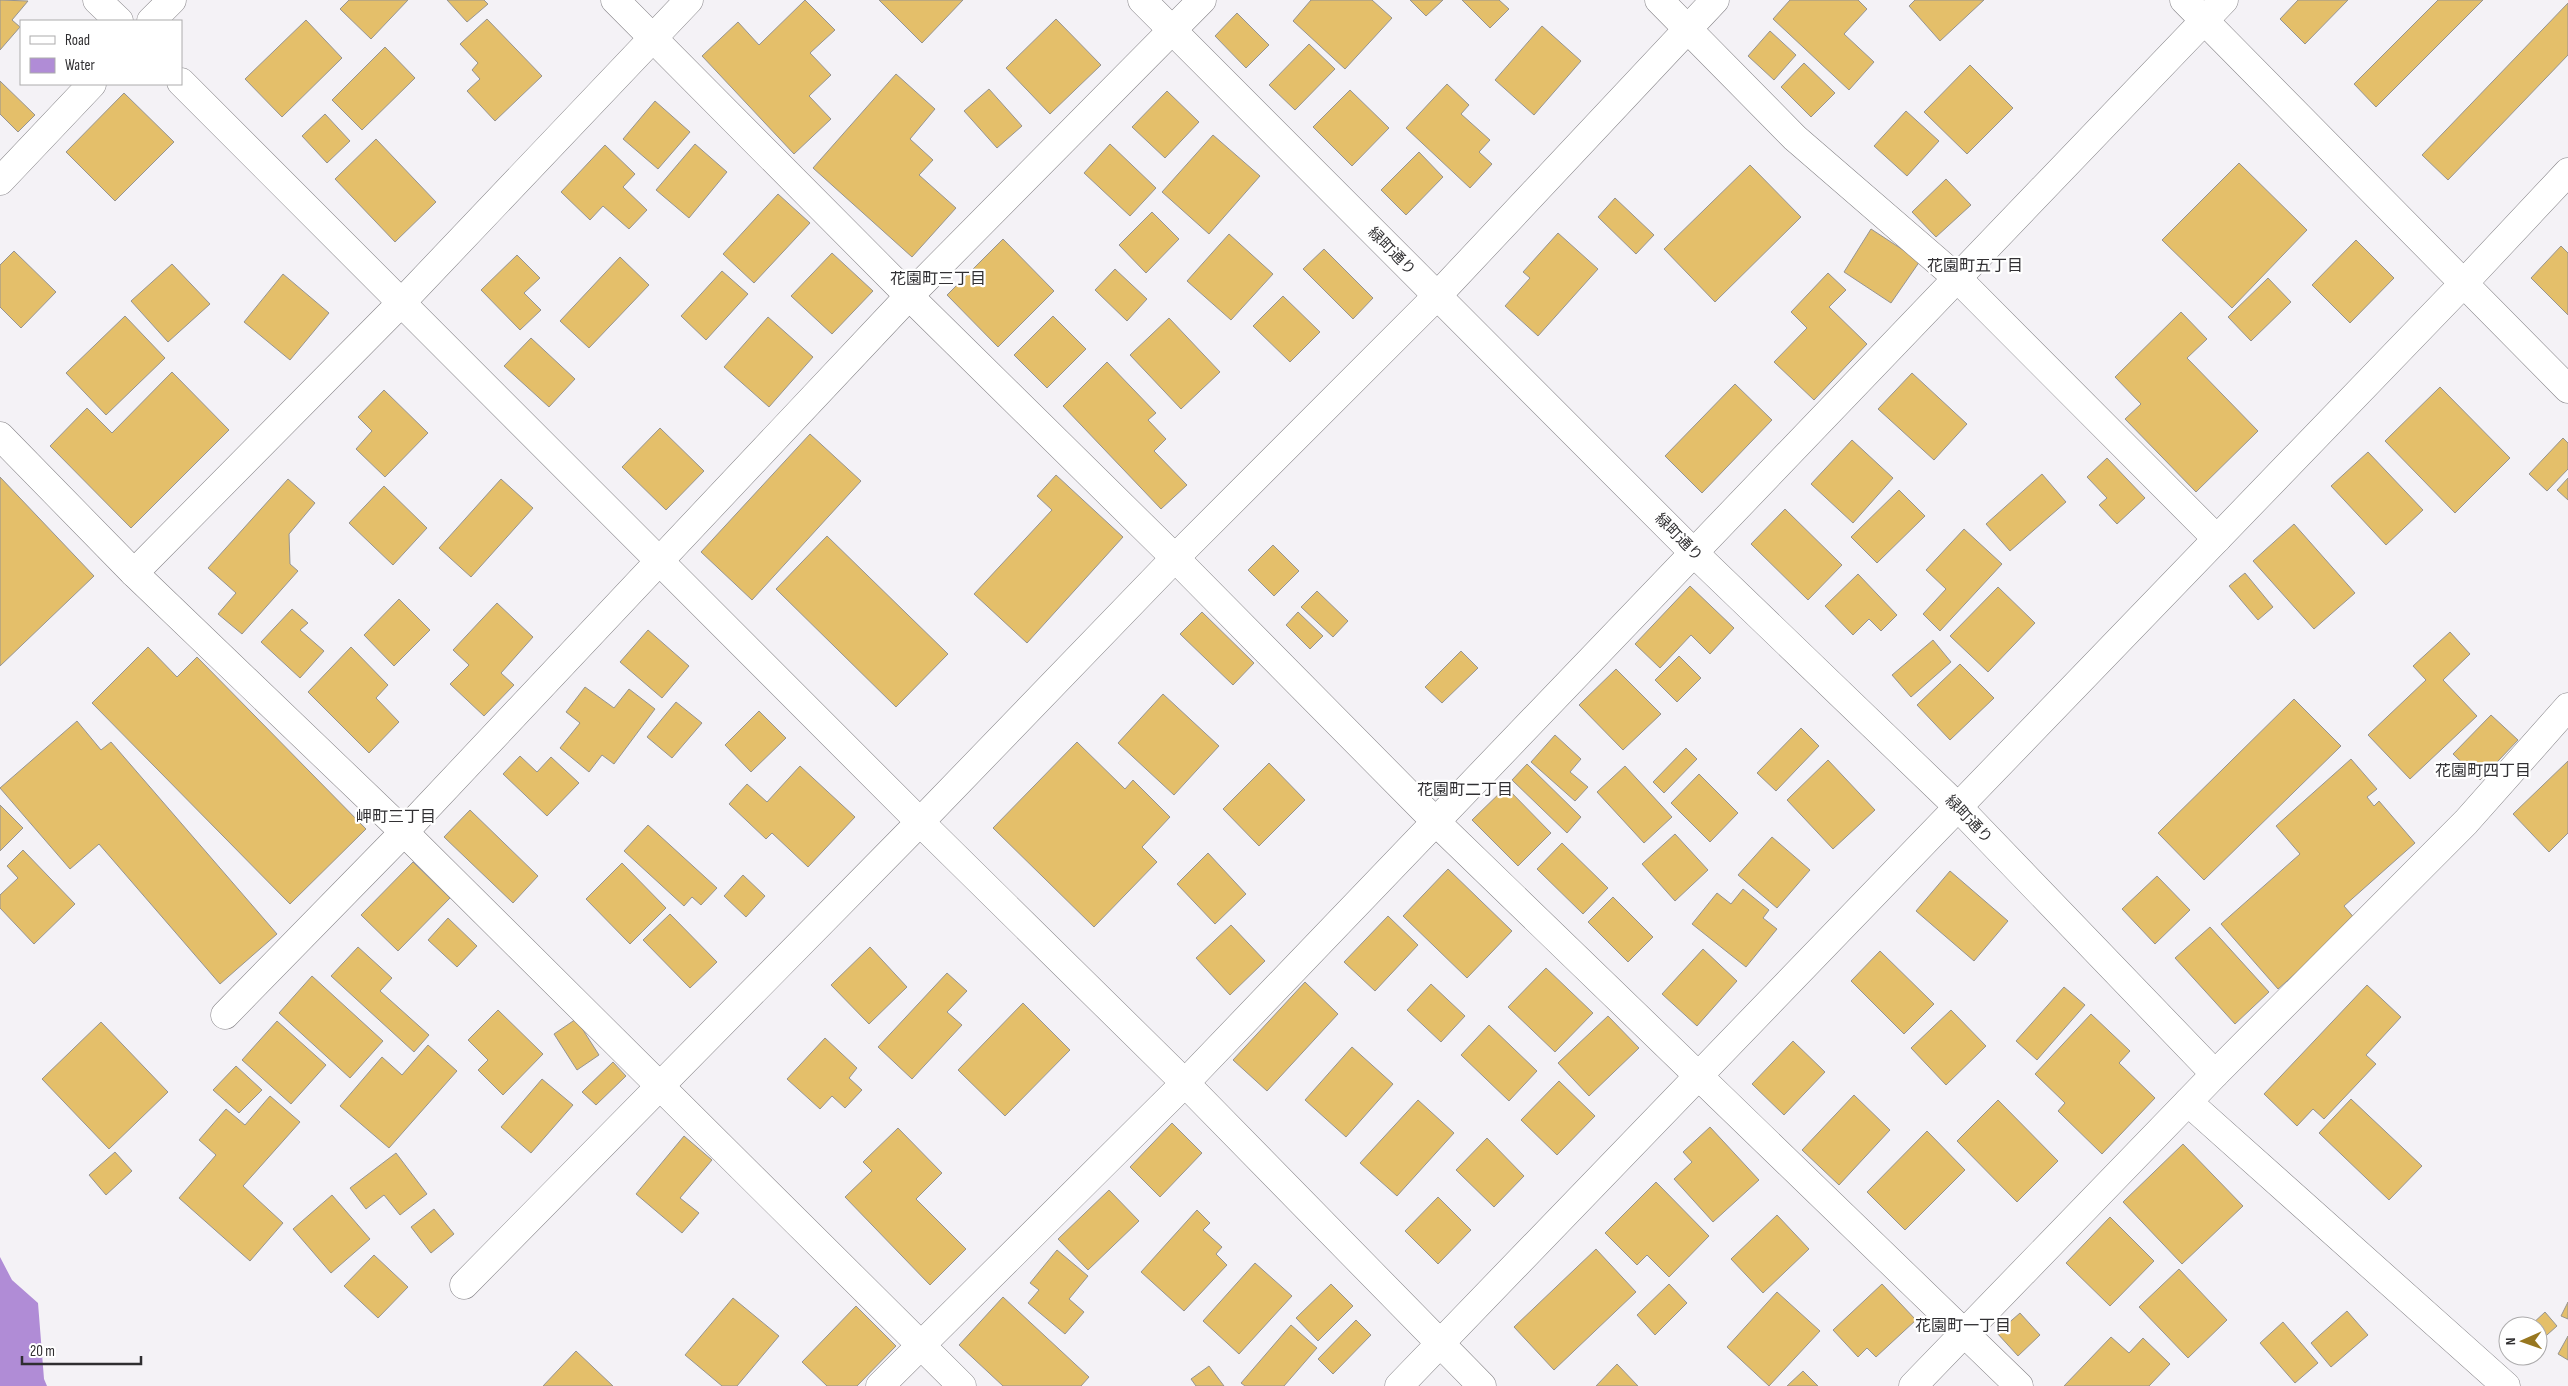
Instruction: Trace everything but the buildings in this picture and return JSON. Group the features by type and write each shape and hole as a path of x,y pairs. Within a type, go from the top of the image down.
{"street":[{"path":"97,0 118,20"},
{"path":"152,20 172,0"},
{"path":"615,0 909,296 1175,558 1437,823 2020,1386"},
{"path":"134,573 401,303 689,0"},
{"name":"緑町通り","path":"1142,0 1693,552 1958,807 2215,1074"},
{"path":"225,1015 404,832 909,296 1202,0"},
{"path":"1659,0 1795,138 1957,278 2217,539"},
{"path":"464,1285 920,822 1175,558 1437,296 1715,0"},
{"path":"2184,0 2568,389"},
{"path":"880,1386 1185,1083 1437,823 1693,552 2224,0"},
{"path":"182,83 920,822 1185,1083 1482,1386"},
{"path":"0,181 91,85"},
{"path":"1399,1386 2463,284 2568,172"},
{"path":"0,436 134,573 404,832 661,1085 962,1386"},
{"path":"1913,1386 2215,1074 2466,822 2568,707"},
{"path":"2188,1102 2506,1386"}],"water":[{"path":"0,1257 12,1280 38,1303 44,1379 47,1386 0,1386"}],"district":[{"name":"花園町五丁目","path":"1975,265"},
{"name":"花園町三丁目","path":"938,278"},
{"name":"花園町四丁目","path":"2483,770"},
{"name":"花園町二丁目","path":"1465,789"},
{"name":"岬町三丁目","path":"396,816"},
{"name":"花園町一丁目","path":"1963,1325"}]}
